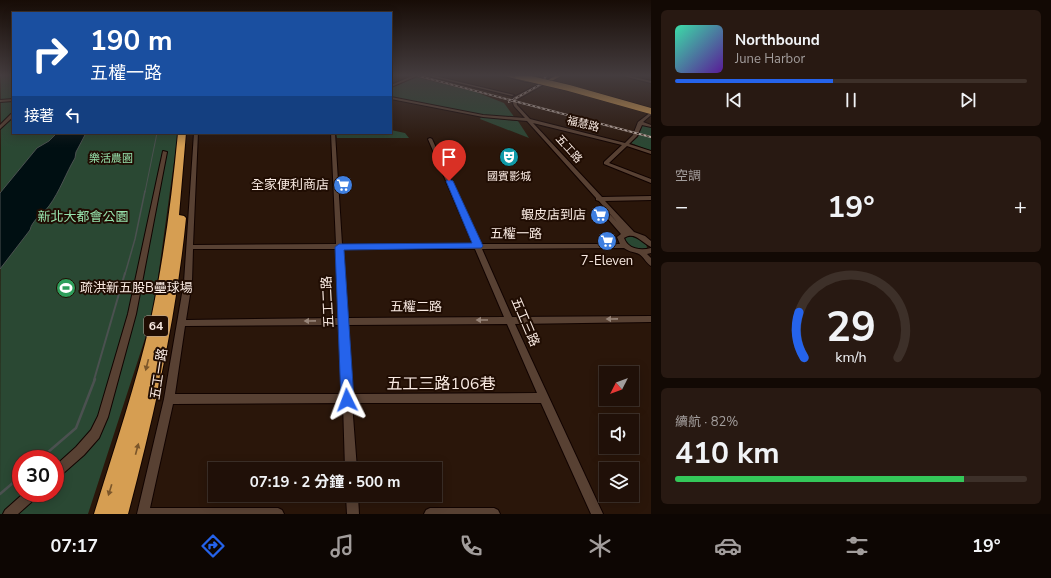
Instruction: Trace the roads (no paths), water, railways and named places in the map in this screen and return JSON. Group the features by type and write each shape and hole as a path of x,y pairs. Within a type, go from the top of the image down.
{"highway":[{"path":"606,100 651,112"},
{"path":"609,100 651,112"},
{"name":"64","path":"103,514 141,386 157,319 176,206 182,134"},
{"name":"64","path":"119,514 147,411 165,334 192,137"}],"main road":[{"path":"610,100 651,112"}],"street":[{"path":"0,101 12,100"},
{"name":"福慧路","path":"401,100 483,116 525,120 626,144 651,152"},
{"name":"五工路","path":"510,100 512,106 596,199 625,234"},
{"name":"五工路","path":"514,100 515,105 525,120"},
{"path":"0,122 12,110"},
{"path":"651,112 640,123 634,136 606,161 606,163 610,166 651,181"},
{"path":"0,128 12,116"},
{"path":"640,123 651,126"},
{"name":"五工二路","path":"333,134 351,462"},
{"name":"五工一路","path":"143,514 169,399 188,282 191,248 192,137"},
{"name":"五工三路","path":"430,140 597,514"},
{"path":"64,465 96,434 104,417 132,314 165,152"},
{"path":"596,199 651,198"},
{"name":"五工路","path":"596,199 632,234"},
{"path":"649,248 626,246 620,239 621,236 625,234 632,234 649,248 651,263"},
{"name":"五權一路","path":"191,248 626,246"},
{"name":"五權二路","path":"181,323 651,319"},
{"name":"五工三路106巷","path":"169,399 347,400 544,398"},
{"path":"9,514 23,502"},
{"path":"352,502 353,514"},
{"path":"143,514 278,514"},
{"path":"430,514 494,514"}],"waterway":[{"path":"145,192 157,134"},
{"path":"125,274 135,239 145,191"},
{"path":"94,380 125,273"},
{"path":"50,450 76,428 95,379"},
{"path":"0,494 12,484"}],"railway":[{"path":"512,100 651,137"}],"place":[{"name":"國賓影城","path":"509,157"},
{"name":"全家便利商店","path":"343,185"},
{"name":"蝦皮店到店","path":"600,215"},
{"name":"7-Eleven","path":"607,241"},
{"name":"疏洪新五股B壘球場","path":"66,288"}],"park label":[{"name":"樂活農園","path":"111,158"},
{"name":"新北大都會公園","path":"83,217"}]}
